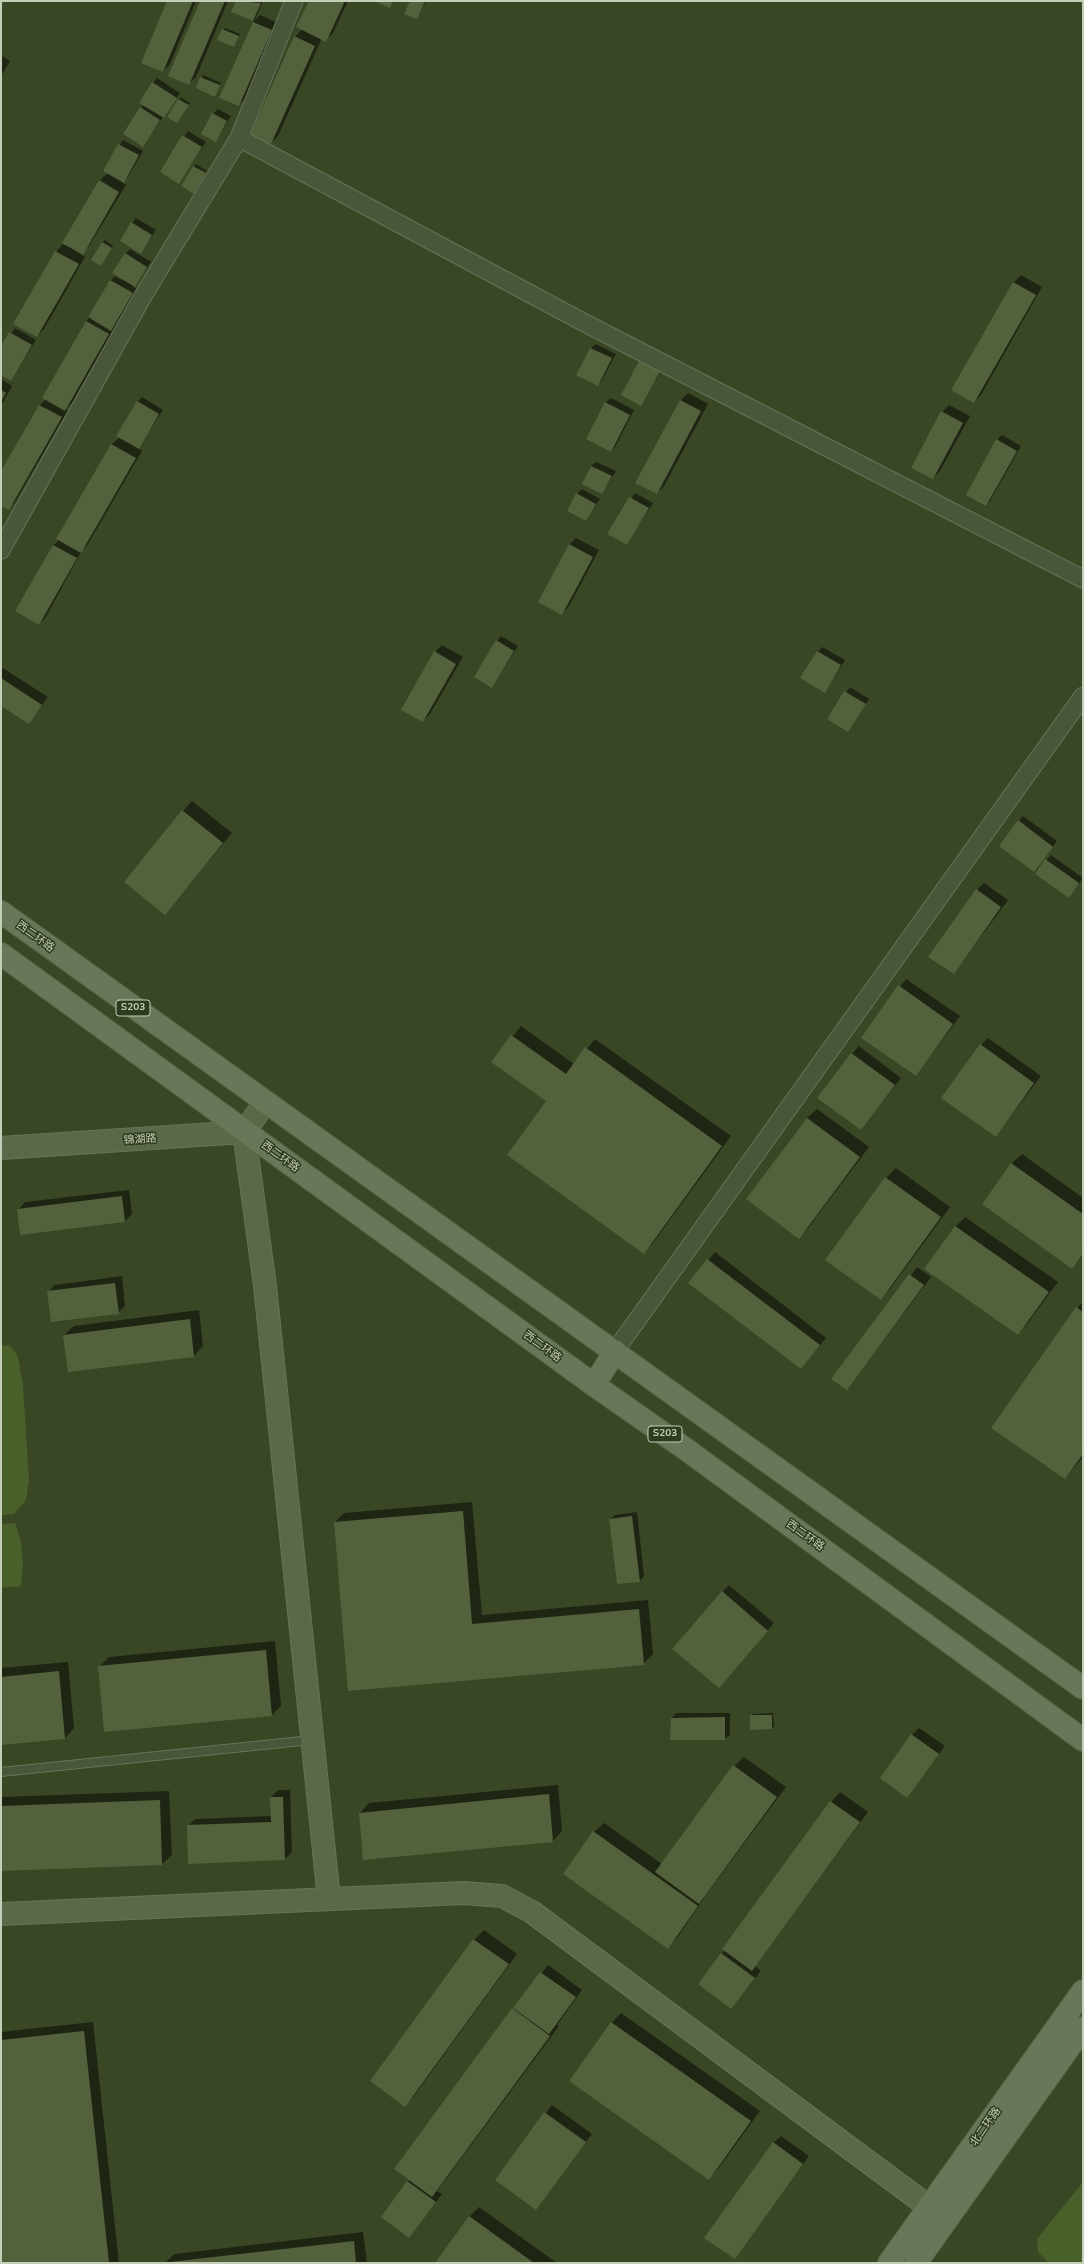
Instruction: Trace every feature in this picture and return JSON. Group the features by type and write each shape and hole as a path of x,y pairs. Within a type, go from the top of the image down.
{"main road":[{"name":"西二环路","path":"1,912 265,1103 615,1351 1083,1688"},
{"name":"西二环路","path":"1,954 244,1132 594,1385 687,1450 1083,1740"},
{"path":"594,1385 615,1351"},
{"name":"北二环路","path":"889,2263 1083,1991"},
{"name":"北二环路","path":"916,2263 1083,2028"}],"street":[{"path":"1,550 143,296 238,138 294,1"},
{"path":"238,138 581,321 1083,579"},
{"path":"615,1351 1083,696"},
{"path":"265,1103 244,1132 265,1286 329,1899"},
{"name":"锦湖路","path":"1,1148 244,1132"},
{"path":"1,1914 464,1893 502,1896 532,1912 929,2207"}],"lane":[{"path":"1,1772 312,1740"}],"shaded area":[{"path":"10,1345 18,1357 23,1386 29,1480 26,1500 14,1514 1,1515 1,1346"},
{"path":"15,1523 21,1541 23,1565 21,1586 1,1588 1,1524"},
{"path":"1083,2182 1083,2263 1049,2263 1038,2252 1037,2239"}],"building":[{"path":"167,1 193,1 163,72 141,63"},
{"path":"200,1 225,1 189,85 168,76"},
{"path":"236,1 261,3 253,21 231,12"},
{"path":"309,1 345,1 326,42 296,27"},
{"path":"374,1 393,1 390,8"},
{"path":"410,1 425,1 417,19 404,14"},
{"path":"253,22 272,30 239,106 219,98"},
{"path":"222,29 239,36 234,47 217,40"},
{"path":"294,36 315,46 271,144 250,135"},
{"path":"200,77 220,85 215,97 196,88"},
{"path":"152,82 177,98 164,118 139,103"},
{"path":"178,99 189,105 177,123 167,117"},
{"path":"140,107 160,120 143,147 123,134"},
{"path":"212,113 227,121 216,142 201,134"},
{"path":"182,135 202,147 179,184 160,172"},
{"path":"118,144 139,155 124,183 103,171"},
{"path":"193,166 206,173 194,194 181,186"},
{"path":"99,180 119,192 83,255 62,243"},
{"path":"131,222 152,235 141,254 120,241"},
{"path":"102,242 112,248 101,266 91,260"},
{"path":"55,251 79,264 37,337 13,324"},
{"path":"125,253 147,267 135,287 112,273"},
{"path":"110,280 133,293 111,331 88,317"},
{"path":"1013,282 1036,295 974,403 951,390"},
{"path":"86,321 109,334 65,411 42,398"},
{"path":"9,332 32,345 11,381 1,375 1,346"},
{"path":"590,348 612,358 598,386 576,375"},
{"path":"639,361 660,372 641,406 621,395"},
{"path":"1,390 6,393 1,402"},
{"path":"680,400 701,411 657,494 635,483"},
{"path":"137,401 159,414 139,449 116,436"},
{"path":"605,402 630,415 611,452 586,439"},
{"path":"39,405 62,417 9,510 1,506 1,471"},
{"path":"941,411 963,423 933,479 911,468"},
{"path":"996,439 1017,451 986,506 966,495"},
{"path":"111,444 136,458 81,553 56,539"},
{"path":"591,466 612,476 602,494 582,484"},
{"path":"576,493 596,504 586,521 567,511"},
{"path":"629,497 649,508 627,545 607,534"},
{"path":"569,544 593,557 562,615 538,602"},
{"path":"53,545 77,558 39,625 15,611"},
{"path":"496,640 514,651 492,688 474,677"},
{"path":"434,651 456,664 423,722 401,710"},
{"path":"817,651 841,665 825,693 800,678"},
{"path":"1,678 42,705 29,724 1,706"},
{"path":"844,691 866,704 848,732 827,719"},
{"path":"182,810 223,843 165,915 124,882"},
{"path":"1018,820 1053,847 1034,872 999,846"},
{"path":"1045,859 1079,883 1069,898 1035,874"},
{"path":"976,889 1001,907 954,974 928,957"},
{"path":"898,985 953,1024 916,1076 861,1038"},
{"path":"511,1035 566,1074 585,1047 722,1146 644,1254 507,1155 546,1101 491,1062"},
{"path":"980,1044 1034,1083 996,1137 941,1098"},
{"path":"851,1053 895,1085 861,1130 817,1098"},
{"path":"807,1118 860,1157 799,1239 746,1199"},
{"path":"1011,1163 1083,1214 1083,1254 1072,1269 982,1204"},
{"path":"885,1177 941,1217 881,1300 825,1260"},
{"path":"122,1196 125,1222 20,1235 17,1209"},
{"path":"955,1226 1049,1292 1018,1335 924,1269"},
{"path":"707,1259 820,1345 801,1369 688,1283"},
{"path":"909,1274 924,1285 847,1390 831,1379"},
{"path":"115,1283 119,1314 51,1322 47,1291"},
{"path":"1076,1307 1083,1312 1083,1454 1065,1479 991,1428"},
{"path":"190,1319 194,1357 68,1372 63,1335"},
{"path":"463,1511 472,1624 639,1609 644,1665 348,1691 334,1522"},
{"path":"632,1516 640,1582 617,1584 609,1519"},
{"path":"722,1591 768,1631 719,1688 672,1649"},
{"path":"266,1650 272,1716 104,1732 98,1666"},
{"path":"59,1671 65,1739 1,1745 1,1677"},
{"path":"750,1715 772,1715 772,1729 750,1730"},
{"path":"725,1717 725,1740 670,1740 671,1718"},
{"path":"911,1734 939,1754 907,1798 880,1778"},
{"path":"733,1765 777,1797 699,1904 655,1872"},
{"path":"549,1794 553,1842 363,1860 359,1813"},
{"path":"270,1797 283,1797 285,1860 188,1864 187,1825 271,1822"},
{"path":"160,1800 162,1865 1,1871 1,1806"},
{"path":"830,1801 860,1822 752,1971 722,1949"},
{"path":"593,1831 698,1906 668,1949 563,1874"},
{"path":"473,1939 509,1964 405,2107 370,2081"},
{"path":"721,1953 755,1978 731,2009 698,1984"},
{"path":"540,1972 576,1997 549,2034 513,2008"},
{"path":"512,2008 550,2036 432,2197 394,2169"},
{"path":"611,2022 751,2121 709,2180 569,2081"},
{"path":"84,2031 109,2263 1,2263 1,2040"},
{"path":"544,2112 586,2142 536,2210 495,2180"},
{"path":"773,2142 803,2164 735,2259 704,2238"},
{"path":"407,2181 436,2202 409,2238 381,2217"},
{"path":"469,2216 534,2263 435,2263"},
{"path":"354,2241 356,2263 170,2263 170,2262"}]}
